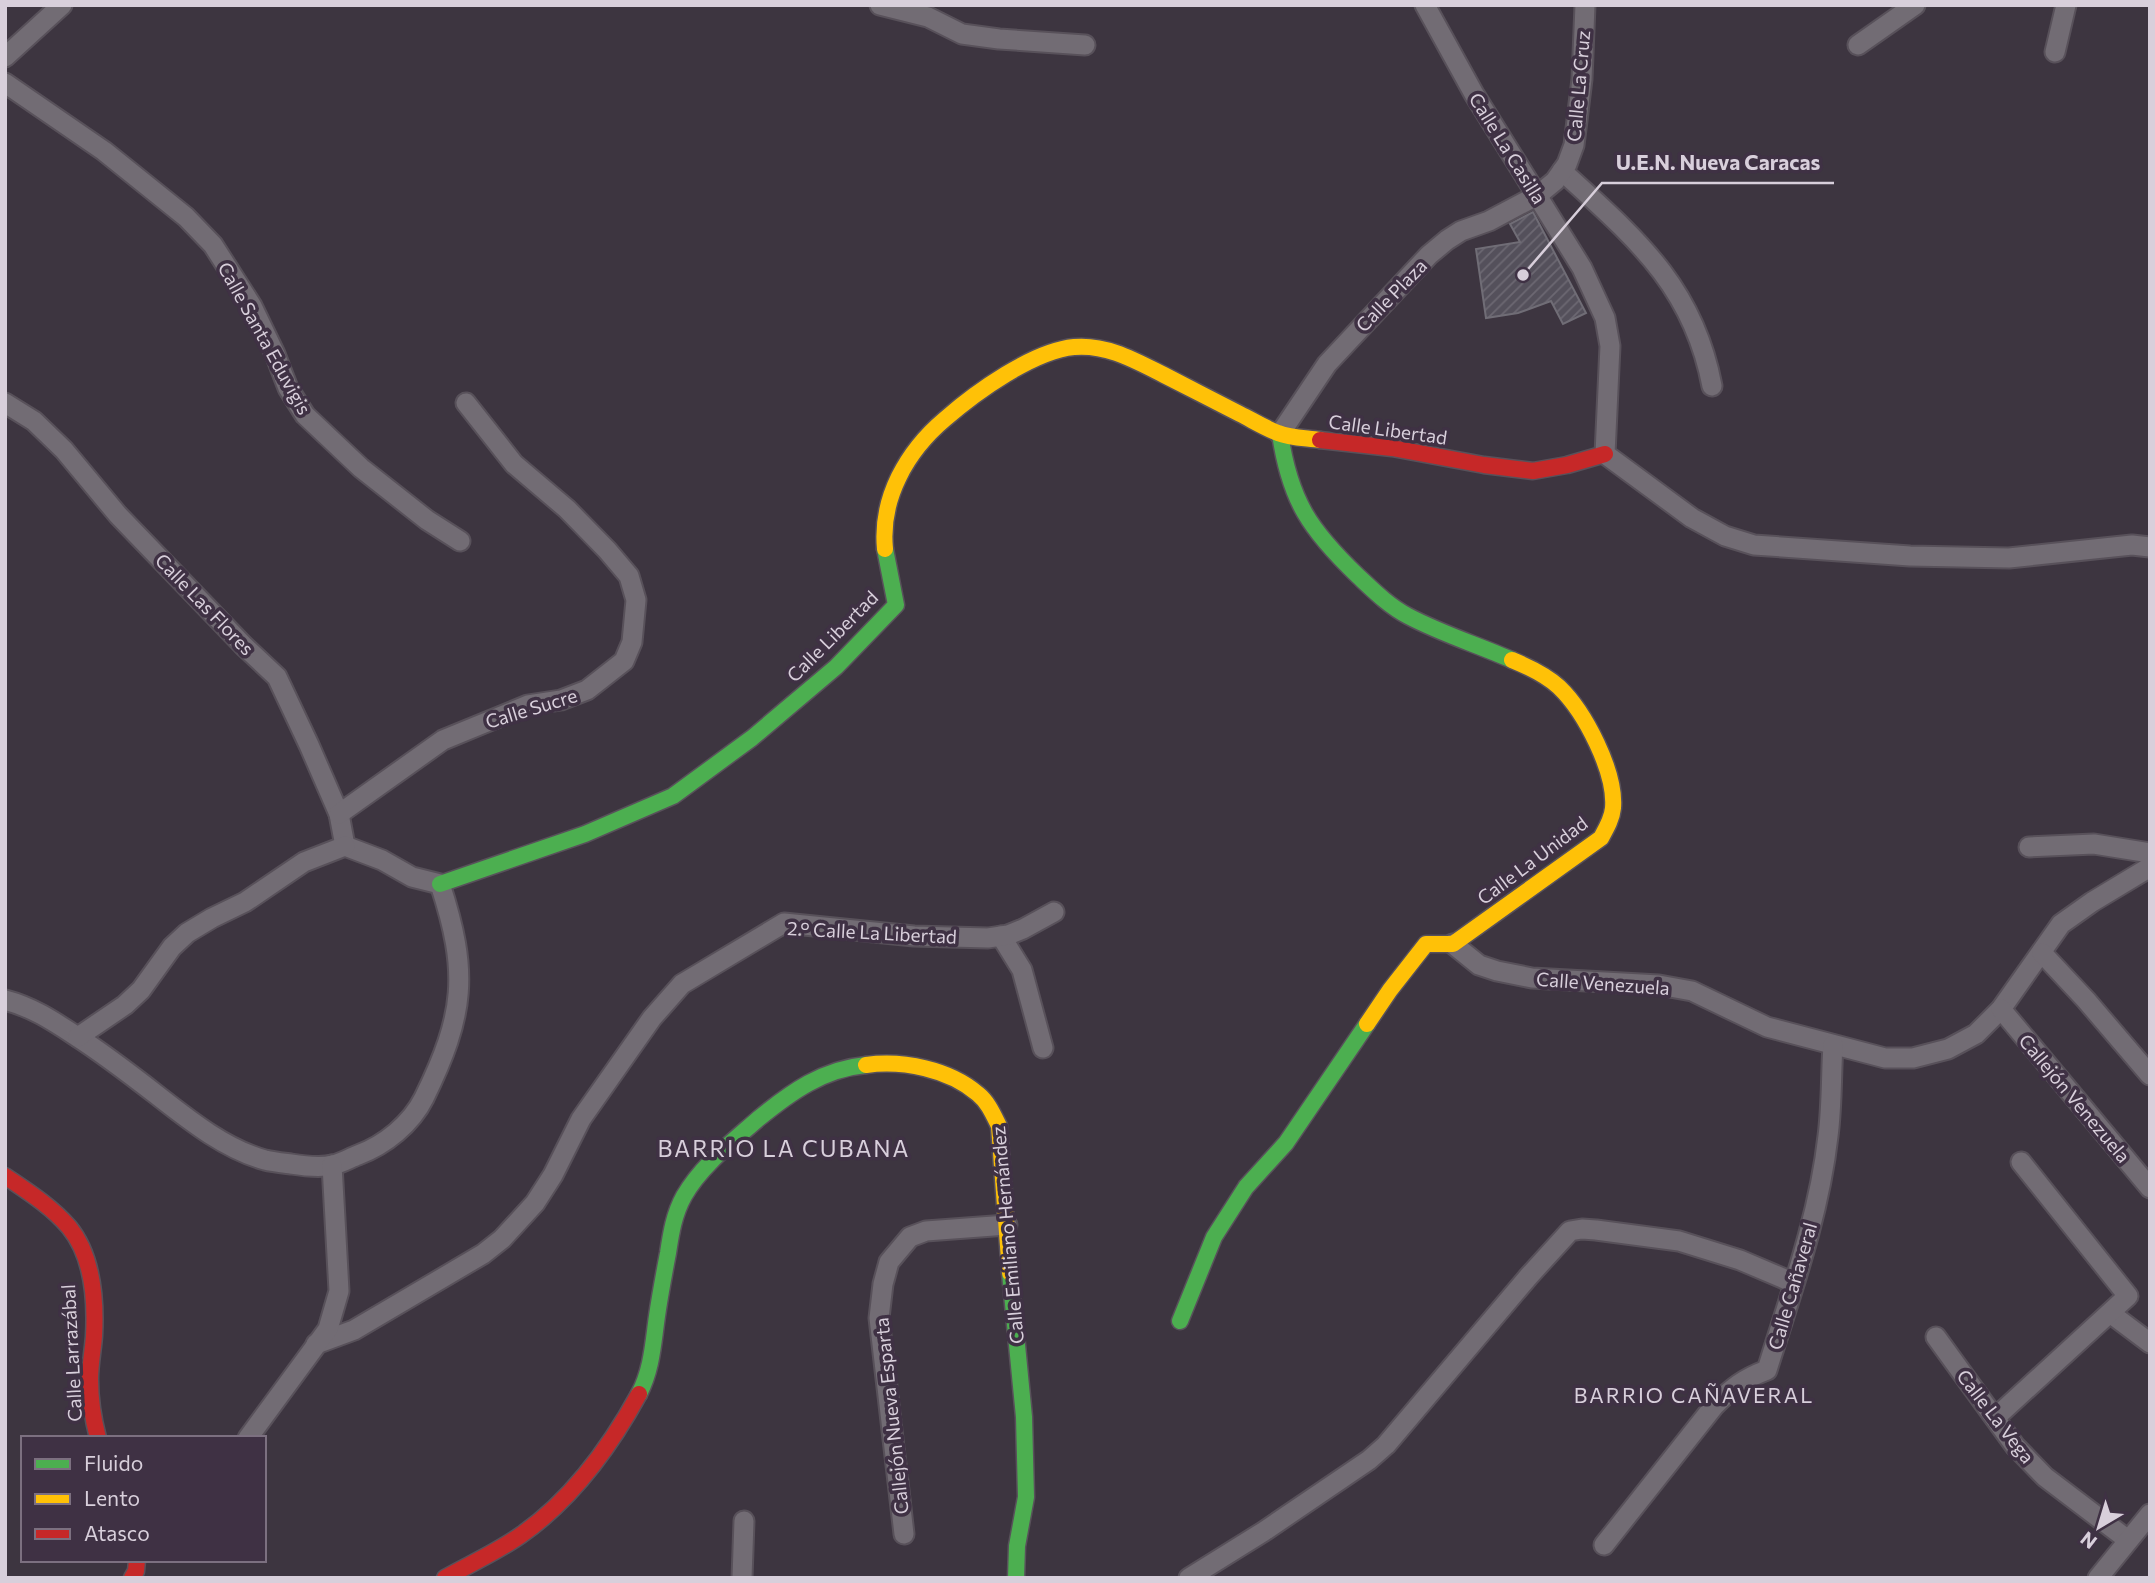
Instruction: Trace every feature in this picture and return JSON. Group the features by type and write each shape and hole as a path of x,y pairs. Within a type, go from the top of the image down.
{"street":[{"path":"5,57 62,5"},
{"path":"880,5 928,17 962,34 1085,44"},
{"name":"Calle La Casilla","path":"1425,5 1474,94 1581,268 1605,318 1611,346 1605,454"},
{"name":"Calle La Cruz","path":"1538,195 1555,181 1567,164 1574,145 1585,5"},
{"path":"1858,46 1915,5"},
{"path":"2055,52 2066,5"},
{"name":"Calle Santa Eduvigis","path":"5,83 104,151 186,217 213,245 252,306 288,388 304,415 360,468 427,520 460,541"},
{"path":"1562,171 1618,223 1667,278 1680,297 1701,341 1712,386"},
{"name":"Calle Plaza","path":"1280,434 1327,364 1429,255 1461,231 1489,221 1538,195"},
{"name":"Calle Libertad","path":"440,884 585,834 673,796 752,738 836,667 896,605 884,538 887,506 907,462 943,420 969,398 997,379 1042,356 1072,347 1098,347 1125,355 1280,434 1343,444 1392,448 1533,471 1605,454"},
{"name":"Calle Sucre","path":"339,814 443,740 528,705 561,700 587,690 624,661 632,642 636,600 629,576 567,509 514,464 467,403"},
{"name":"Calle Las Flores","path":"5,404 34,421 64,450 118,515 277,677 339,814 345,846"},
{"name":"Calle La Unidad","path":"1180,1321 1214,1237 1246,1187 1286,1143 1390,990 1426,944 1453,944 1601,838 1609,825 1613,804 1611,780 1592,735 1573,700 1553,681 1528,667 1409,617 1382,599 1317,535 1301,510 1284,464 1280,434"},
{"path":"1605,454 1692,518 1725,536 1754,545 1910,556 2009,558 2141,546 2150,534"},
{"path":"2029,847 2094,844 2150,853"},
{"path":"5,1000 23,1005 78,1037 193,1122 238,1149 266,1160 303,1166 332,1165 365,1153 388,1140 408,1121 421,1104 447,1049 457,1014 460,975 457,946 440,884 412,877 382,860 345,846 304,862 245,902 187,933 173,947 141,990 125,1005 78,1037"},
{"name":"Calle Venezuela","path":"1453,944 1479,965 1497,971 1532,978 1659,985 1692,991 1767,1027 1885,1058 1913,1058 1948,1048 1976,1034 2001,1009 2061,924 2150,867"},
{"name":"2.° Calle La Libertad","path":"316,1344 354,1329 472,1261 502,1240 535,1203 554,1175 581,1119 652,1018 682,984 784,923 914,936 988,938 1023,929 1054,912"},
{"path":"1001,936 1022,970 1043,1048"},
{"path":"2042,953 2150,1075"},
{"name":"Callejón Venezuela","path":"2001,1009 2150,1188"},
{"name":"Calle Cañaveral","path":"1604,1545 1714,1406 1733,1386 1767,1370 1817,1201 1829,1136 1833,1045"},
{"name":"Calle Emiliano Hernández","path":"445,1578 522,1535 538,1523 580,1481 632,1407 652,1358 657,1311 678,1208 704,1168 748,1128 806,1083 835,1070 878,1062 926,1067 978,1091 993,1110 999,1126 1024,1417 1026,1497 1017,1546 1016,1578"},
{"path":"1995,1418 2128,1296 2021,1162"},
{"path":"249,1436 328,1329 339,1291 332,1165"},
{"name":"Calle Larrazábal","path":"5,1176 69,1227 82,1247 93,1297 94,1331 90,1377 92,1413 98,1436"},
{"name":"Callejón Nueva Esparta","path":"904,1534 879,1318 889,1262 910,1237 926,1231 1007,1225"},
{"path":"1189,1578 1264,1532 1386,1446 1570,1231 1596,1230 1679,1241 1740,1260 1794,1283"},
{"path":"2110,1313 2150,1343"},
{"name":"Calle La Vega","path":"1936,1337 2015,1446 2045,1477 2129,1540"},
{"path":"2098,1578 2150,1514"},
{"path":"742,1578 744,1521"}],"building":[{"path":"1533,212 1586,313 1563,324 1551,301 1518,313 1486,318 1476,249 1520,242 1510,224"}],"traffic: fast":[{"path":"1280,434 1290,478 1305,513 1327,544 1358,576 1388,603 1408,616 1512,660"},
{"path":"440,884 585,834 673,796 752,738 836,667 896,605 885,549"},
{"path":"1180,1321 1214,1237 1246,1187 1286,1143 1367,1024"},
{"path":"639,1394 651,1356 673,1224 691,1185 728,1146 783,1100 808,1083 836,1071 866,1065"},
{"path":"1010,1273 1024,1417 1026,1497 1017,1546 1016,1578"}],"traffic: slow":[{"path":"885,549 887,512 892,494 908,461 931,432 972,397 1006,374 1058,350 1086,347 1110,351 1273,431 1320,440"},
{"path":"1367,1024 1426,944 1453,944 1601,838 1610,820 1613,793 1609,777 1597,743 1579,711 1549,679 1512,660"},
{"path":"866,1065 895,1064 925,1068 966,1085 987,1104 999,1126 1010,1273"}],"traffic: jam":[{"path":"1320,440 1392,448 1533,471 1605,454"},
{"path":"5,1176 62,1219 77,1238 88,1264 94,1322 90,1386 98,1436"},
{"path":"445,1578 512,1541 556,1506 602,1453 639,1394"},
{"path":"132,1578 137,1562"}],"place":[{"name":"U.E.N. Nueva Caracas","path":"1523,275"}],"district":[{"name":"BARRIO LA CUBANA","path":"784,1148"},
{"name":"BARRIO CAÑAVERAL","path":"1694,1394"}]}
